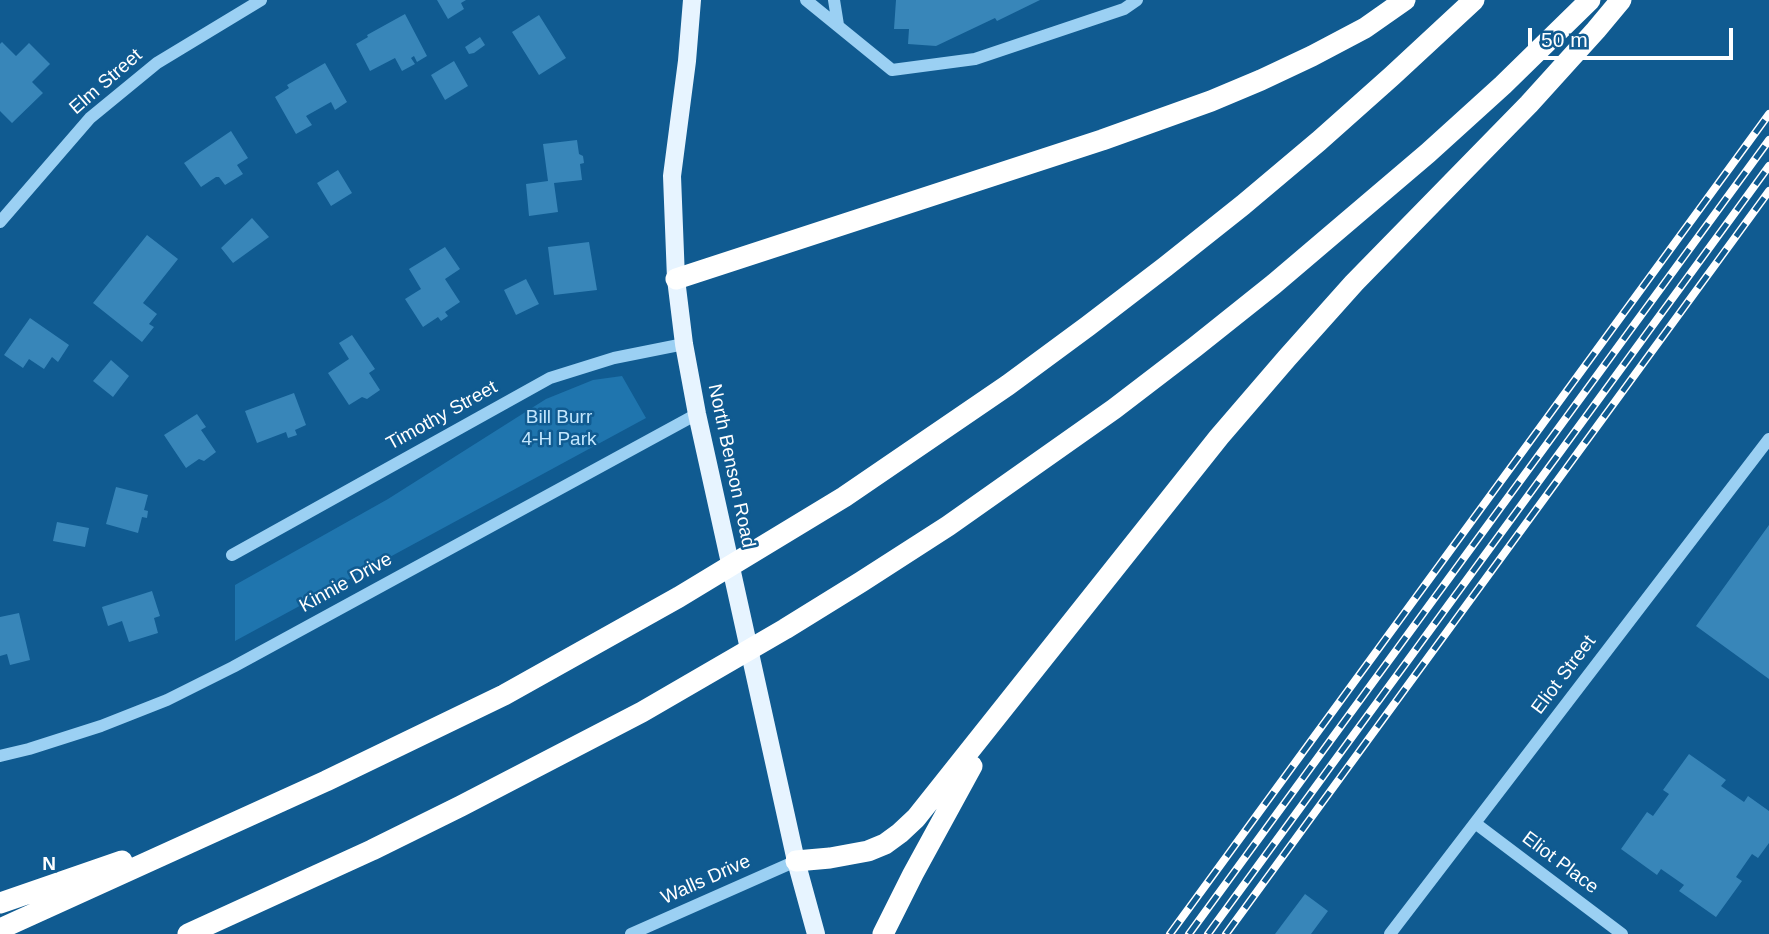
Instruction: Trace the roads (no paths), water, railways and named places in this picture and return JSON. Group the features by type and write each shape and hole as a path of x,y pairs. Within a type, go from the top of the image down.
{"highway":[{"path":"676,279 1102,140 1211,101 1312,56 1364,28 1405,0"},
{"path":"0,929 326,781 504,695 679,597 844,497 927,442 1099,318 1300,157 1474,0"},
{"path":"188,934 372,850 631,718 785,629 948,526 1114,409 1284,275 1428,153 1590,0"},
{"path":"796,861 849,855 885,844 900,833 931,801 1219,437 1287,358 1354,283 1529,104 1621,0"},
{"path":"883,934 912,874 970,768 1032,672"},
{"path":"0,903 236,822"},
{"path":"202,934 279,892"}],"main road":[{"name":"North Benson Road","path":"692,0 672,176 676,279 684,344 697,414 796,861 816,934"}],"street":[{"name":"Elm Street","path":"3,212 90,118 157,63 261,0"},
{"path":"806,0 892,70 975,59 1124,9 1137,0"},
{"path":"834,0 838,25"},
{"name":"Timothy Street","path":"232,555 550,379 614,358 684,344"},
{"name":"Kinnie Drive","path":"0,756 89,730 167,700 233,667 697,414"},
{"name":"Eliot Street","path":"1390,934 1769,439"},
{"name":"Eliot Place","path":"1475,823 1622,934"},
{"name":"Walls Drive","path":"631,934 796,861"}],"railway":[{"path":"1170,934 1769,114"},
{"path":"1189,934 1769,140"},
{"path":"1208,934 1769,166"},
{"path":"1226,934 1769,191"}],"park label":[{"name":"Bill Burr 4-H Park","path":"559,429"}]}
